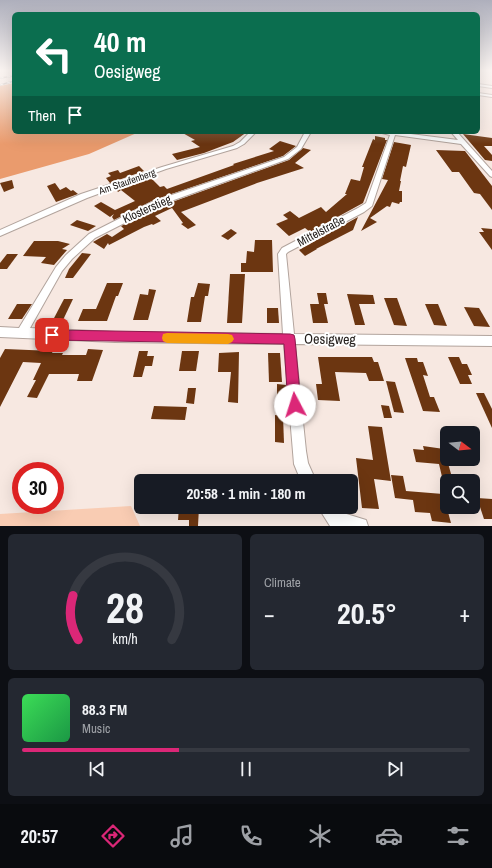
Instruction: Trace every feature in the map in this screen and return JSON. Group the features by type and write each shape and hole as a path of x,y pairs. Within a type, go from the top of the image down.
{"street":[{"path":"482,95 492,96"},
{"name":"Am Staufenberg","path":"0,233 84,196 164,168 235,147 242,143 251,134"},
{"name":"Klosterstieg","path":"21,334 59,269 69,257 92,236 157,203 286,158 298,148 307,134"},
{"name":"Mittelstraße","path":"290,339 282,254 290,248 361,210 368,204 393,134"},
{"path":"410,134 463,142"},
{"path":"456,134 492,175"},
{"name":"Oesigweg","path":"0,332 115,337 492,340"},
{"path":"290,339 299,451 301,464 306,474"},
{"path":"333,517 360,526"}],"shaded area":[{"path":"0,95 12,95 12,134 134,134 89,154 0,179"},
{"path":"131,506 140,526 0,526 0,514 64,514 64,510"}],"building":[{"path":"184,134 244,134 233,142 204,153 177,160 172,154 200,147 191,141 195,140"},
{"path":"463,134 492,138 492,146 484,146 492,155 492,161 485,160"},
{"path":"375,136 385,138 385,140 387,140 363,203 310,232 305,228 289,236 276,224 288,219 283,215 290,211 299,218 321,207 326,212 347,194 345,194 351,179 360,181 364,167 362,167 373,139 375,140"},
{"path":"280,141 296,146 283,156 154,200 114,220 112,217 114,214 110,217 94,206 101,202 115,210 135,201 121,190 118,192 116,189 150,177 160,187 164,186 167,189 234,165 233,164 274,151 269,149"},
{"path":"394,142 411,145 406,167 403,166 400,181 399,191 402,191 402,202 399,204 392,202 390,207 387,206 370,218 377,222 361,231 388,180 382,179"},
{"path":"303,148 311,150 295,163 304,168 257,183 181,212 196,225 188,229 181,224 183,223 172,208 155,216 161,221 144,227 109,245 108,243 104,249 93,242 107,234 112,237 124,229 121,226 161,206 289,160"},
{"path":"436,150 465,151 492,186 492,210 480,194 474,193 459,172 452,172"},
{"path":"139,166 144,171 110,183 106,178 111,176 108,173 118,170 120,173"},
{"path":"12,180 14,188 4,192 0,183"},
{"path":"55,183 60,190 66,187 78,194 56,202 47,186"},
{"path":"358,217 353,230 305,256 299,250"},
{"path":"77,220 96,226 88,231 70,225"},
{"path":"481,228 492,229 492,250 479,232 484,232"},
{"path":"231,229 237,233 228,240 221,236"},
{"path":"255,240 272,240 273,272 241,272 241,263 246,263 247,251 254,252"},
{"path":"34,241 58,241 70,244 62,249 67,250 54,265 41,263 46,257 23,256"},
{"path":"82,253 91,254 73,278 65,278 69,269"},
{"path":"7,254 18,254 7,269 0,269 0,263"},
{"path":"230,274 245,274 242,323 227,323"},
{"path":"107,283 123,283 118,296 116,296 107,321 78,321 83,309 96,309"},
{"path":"198,283 210,284 208,296 205,296 201,322 187,322 191,297 194,297"},
{"path":"149,289 156,290 148,320 133,320 140,294 148,295"},
{"path":"317,293 326,293 328,304 319,304"},
{"path":"347,294 373,295 375,304 359,304 365,325 355,325"},
{"path":"384,298 397,298 407,326 394,325"},
{"path":"64,299 73,299 63,320 53,320"},
{"path":"17,304 32,304 22,319 8,319"},
{"path":"310,304 324,304 328,323 313,323"},
{"path":"425,304 438,304 447,326 434,325"},
{"path":"464,307 479,308 490,327 474,326"},
{"path":"267,308 278,308 279,323 267,323"},
{"path":"5,349 53,351 52,353 63,353 62,355 86,355 88,349 103,350 92,381 77,381 79,374 49,374 37,398 27,397 36,380 33,380 41,363 23,362 0,407 0,358"},
{"path":"139,351 148,351 147,356 154,356 152,366 145,366 142,377 133,377"},
{"path":"182,351 199,351 196,371 179,371"},
{"path":"239,352 238,403 228,402 231,372 218,372 219,353"},
{"path":"268,353 280,353 282,382 269,382"},
{"path":"318,357 372,357 374,362 378,362 384,381 369,381 366,373 335,372 340,401 318,400 316,384 322,384"},
{"path":"448,357 459,357 462,364 467,364 472,375 468,375 472,384 460,384"},
{"path":"405,358 417,358 418,362 423,362 428,376 423,375 430,397 434,397 440,412 423,411"},
{"path":"386,381 395,382 404,413 394,412"},
{"path":"277,384 286,385 286,405 277,405"},
{"path":"188,388 196,388 194,404 186,403"},
{"path":"476,393 484,393 492,409 492,428"},
{"path":"381,405 389,406 392,418 384,418"},
{"path":"154,406 187,407 185,420 151,419"},
{"path":"275,415 283,416 284,443 275,442"},
{"path":"368,426 382,427 391,481 374,479 379,509 362,508 356,458 373,460"},
{"path":"423,446 440,448 440,466 449,466 451,474 441,474 439,464 416,462 413,449 424,450"},
{"path":"391,475 403,476 406,491 440,494 440,514 449,514 451,523 432,521 430,513 415,512 413,500 395,498"},
{"path":"480,498 492,499 492,519 484,519 480,507"},
{"path":"178,514 199,514 198,526 189,526 189,520 178,520"}],"slow traffic":[{"path":"167,338 228,339"}],"route":[{"path":"52,335 290,339 295,405"}]}
